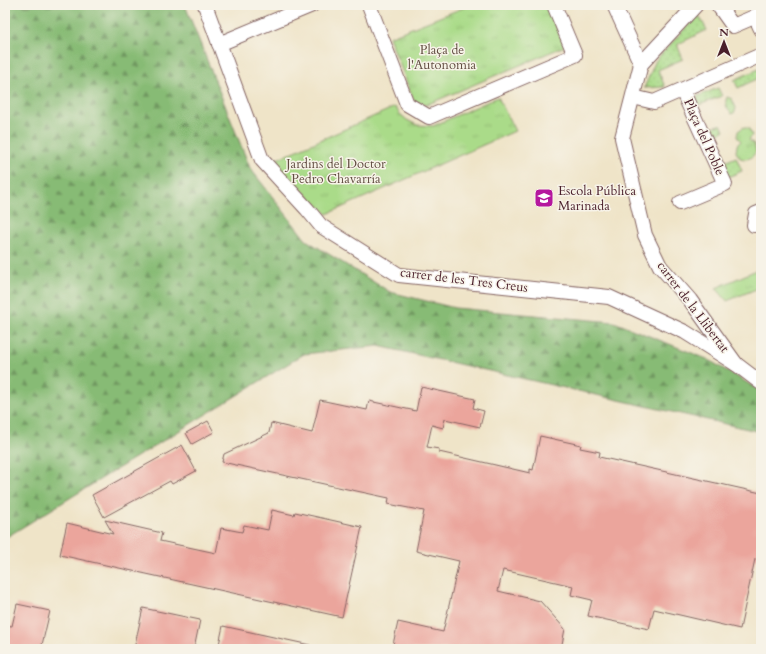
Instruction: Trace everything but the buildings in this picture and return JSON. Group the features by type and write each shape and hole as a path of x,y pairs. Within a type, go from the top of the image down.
{"street":[{"name":"carrer de les Tres Creus","path":"205,5 262,160 321,226 399,275 609,297 685,332 736,364"},
{"path":"219,44 312,5"},
{"path":"369,5 407,104 429,117 575,55 554,5"},
{"path":"614,5 641,64"},
{"name":"carrer de la Llibertat","path":"696,5 641,64 622,138 645,235 660,266 690,300 736,364 761,383"},
{"path":"718,5 733,26 758,15 761,30"},
{"name":"Plaça del Poble","path":"633,97 654,102 761,55"},
{"name":"Plaça del Poble","path":"680,203 725,184 682,90"},
{"path":"754,226 756,214 761,212"}],"green space":[{"path":"5,5 185,5 250,168 306,240 390,292 455,308 614,322 707,359 761,391 761,432 378,346 304,354 5,538"},
{"name":"Plaça de l'Autonomia","path":"470,5 547,5 565,46 426,105 414,101 389,37"},
{"path":"698,14 707,30 678,44 683,59 658,70 665,87 644,88 656,60"},
{"path":"761,68 761,77 738,88 734,80"},
{"path":"718,88 722,96 699,105 696,97"},
{"name":"Jardins del Doctor Pedro Chavarría","path":"498,97 515,131 327,214 278,168 275,160 395,107 407,120 417,125 433,126"},
{"path":"727,97 732,99 736,108 735,112 732,114 726,106"},
{"path":"721,124 724,131 711,136 708,129"},
{"path":"744,127 749,129 752,135 749,140 754,144 756,151 753,156 748,159 740,158 736,152 737,145 741,141 737,137 738,131"},
{"path":"736,157 742,171 728,177 722,163"},
{"path":"761,268 761,287 727,301 716,288"}],"place":[{"name":"Escola Pública Marinada","path":"544,198"}]}
